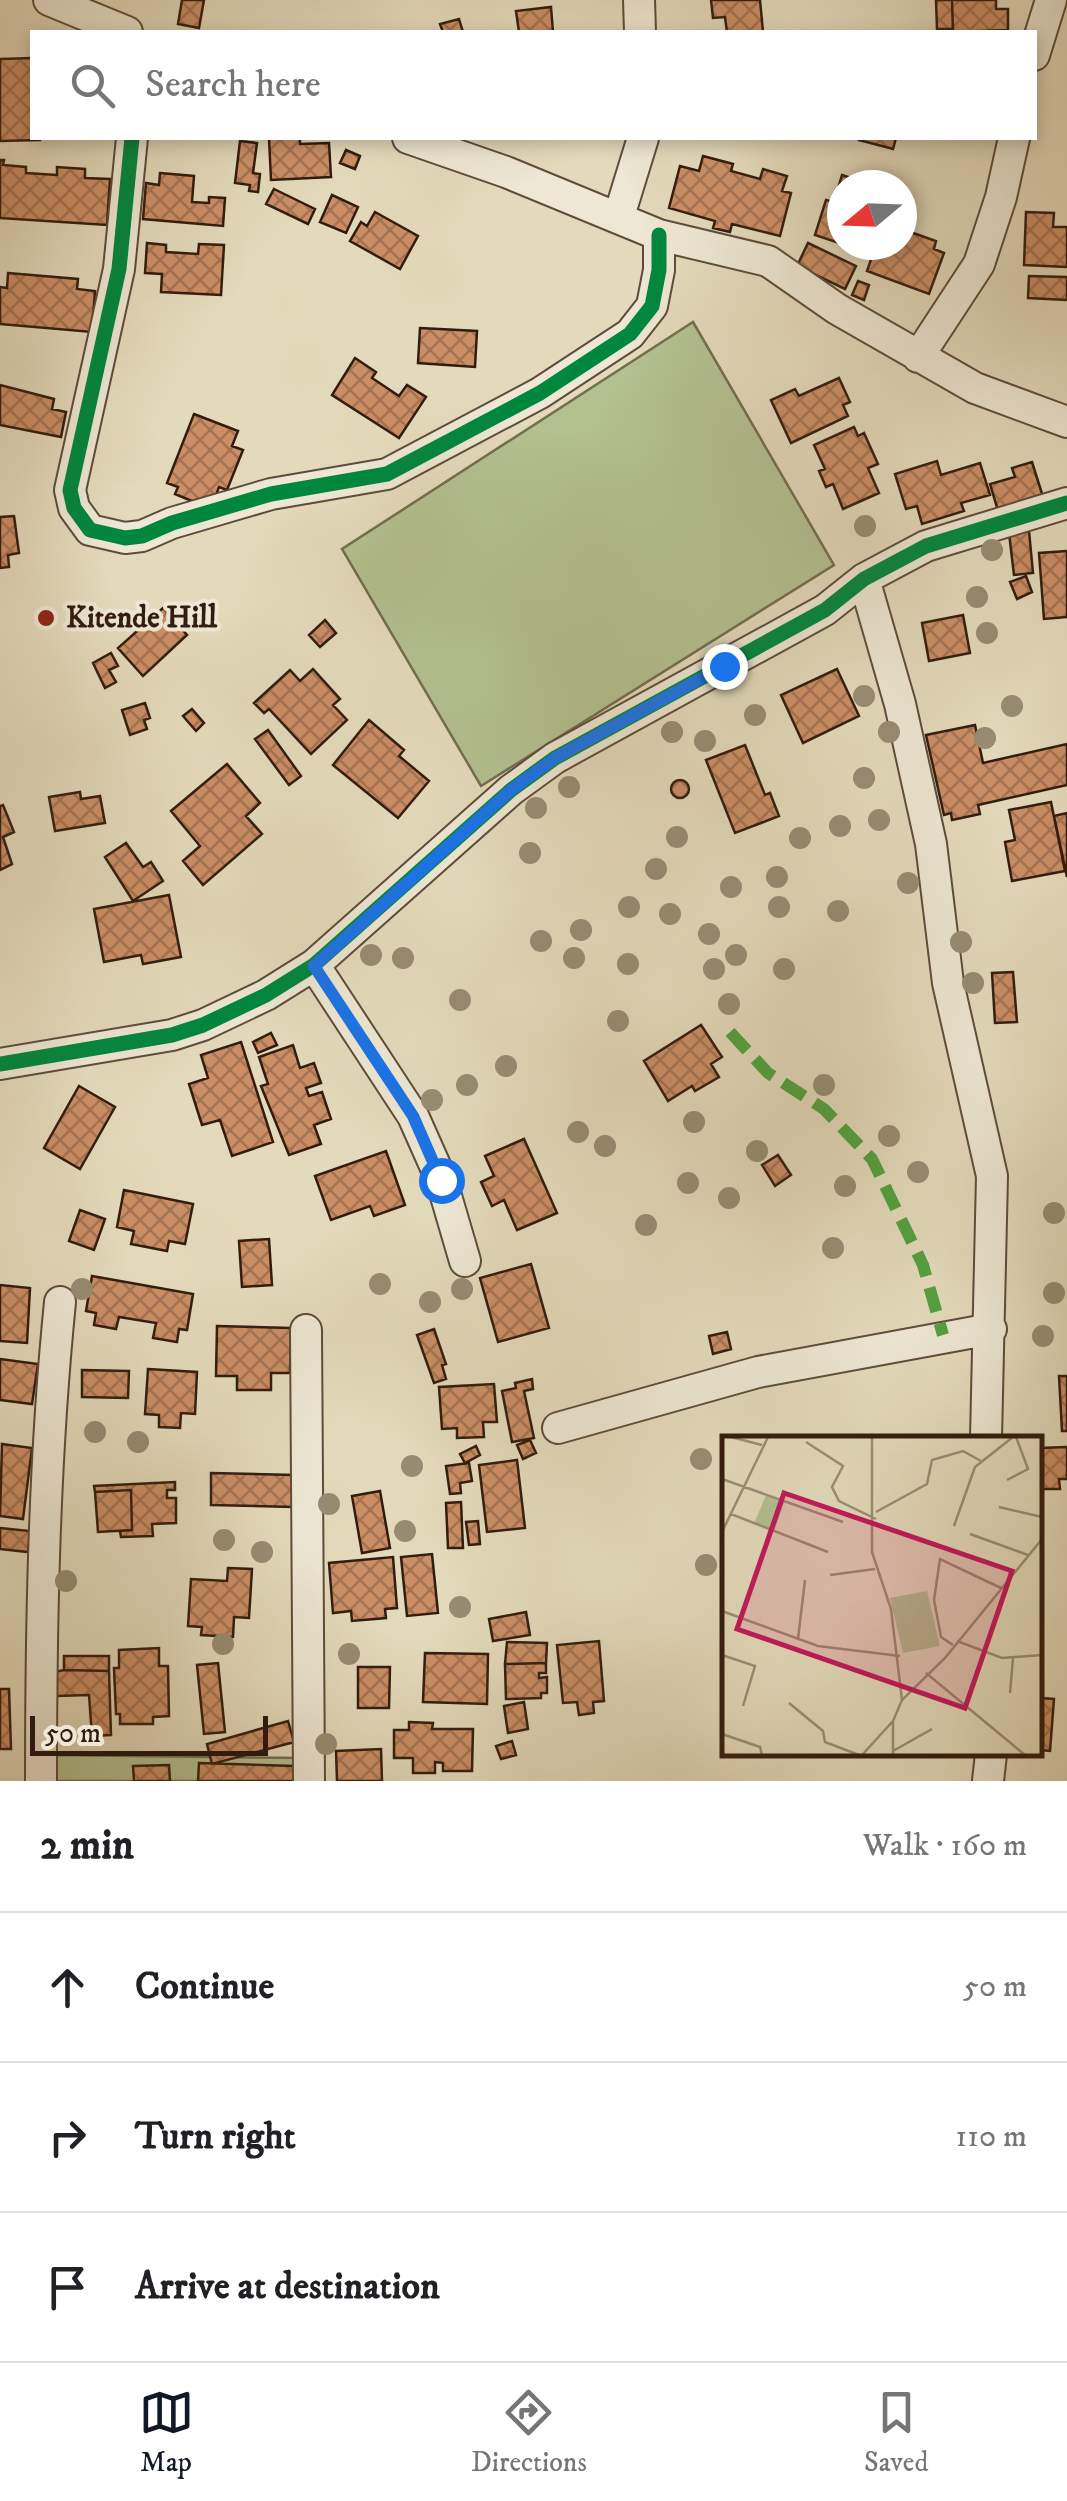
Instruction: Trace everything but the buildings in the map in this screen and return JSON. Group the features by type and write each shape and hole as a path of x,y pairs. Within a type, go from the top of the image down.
{"street":[{"path":"49,0 122,30"},
{"path":"639,0 640,30"},
{"path":"1037,44 1051,0"},
{"path":"132,140 119,268 70,490 74,508 90,530 106,536 142,536 172,523 271,494 387,474 523,402 630,334 652,306 659,270 659,235"},
{"path":"413,140 659,235 768,261 837,309 975,388 1067,422"},
{"path":"618,216 642,140"},
{"path":"918,356 979,264 1001,197 1014,140"},
{"path":"0,1064 172,1035 204,1025 266,995 314,966 511,790 540,769 825,610 864,580 926,546 1067,504"},
{"path":"864,580 900,704 927,827 948,982 992,1176 986,1436"},
{"path":"314,966 413,1116 441,1180 465,1262"},
{"path":"41,1781 42,1622 60,1302"},
{"path":"558,1428 758,1372 991,1329"},
{"path":"306,1330 309,1781"},
{"path":"988,1781 991,1756"}],"green space":[{"path":"693,322 834,565 481,786 342,549"},
{"path":"50,1755 301,1758 300,1781 51,1781"}],"marked path":[{"path":"730,1032 768,1073 824,1109 872,1159 923,1265 943,1335"}],"cycle path":[{"path":"132,140 119,269 70,490 74,508 90,530 125,538 271,494 387,474 540,393 630,334 652,306 659,270 659,235"},
{"path":"0,1064 172,1035 266,995 314,965 511,790 555,758 825,610 864,579 926,546 1067,503"}],"place":[{"name":"Kitende Hill","path":"46,618"}],"route":[{"path":"441,1180 413,1116 314,966 511,790 555,758 724,666"}]}
